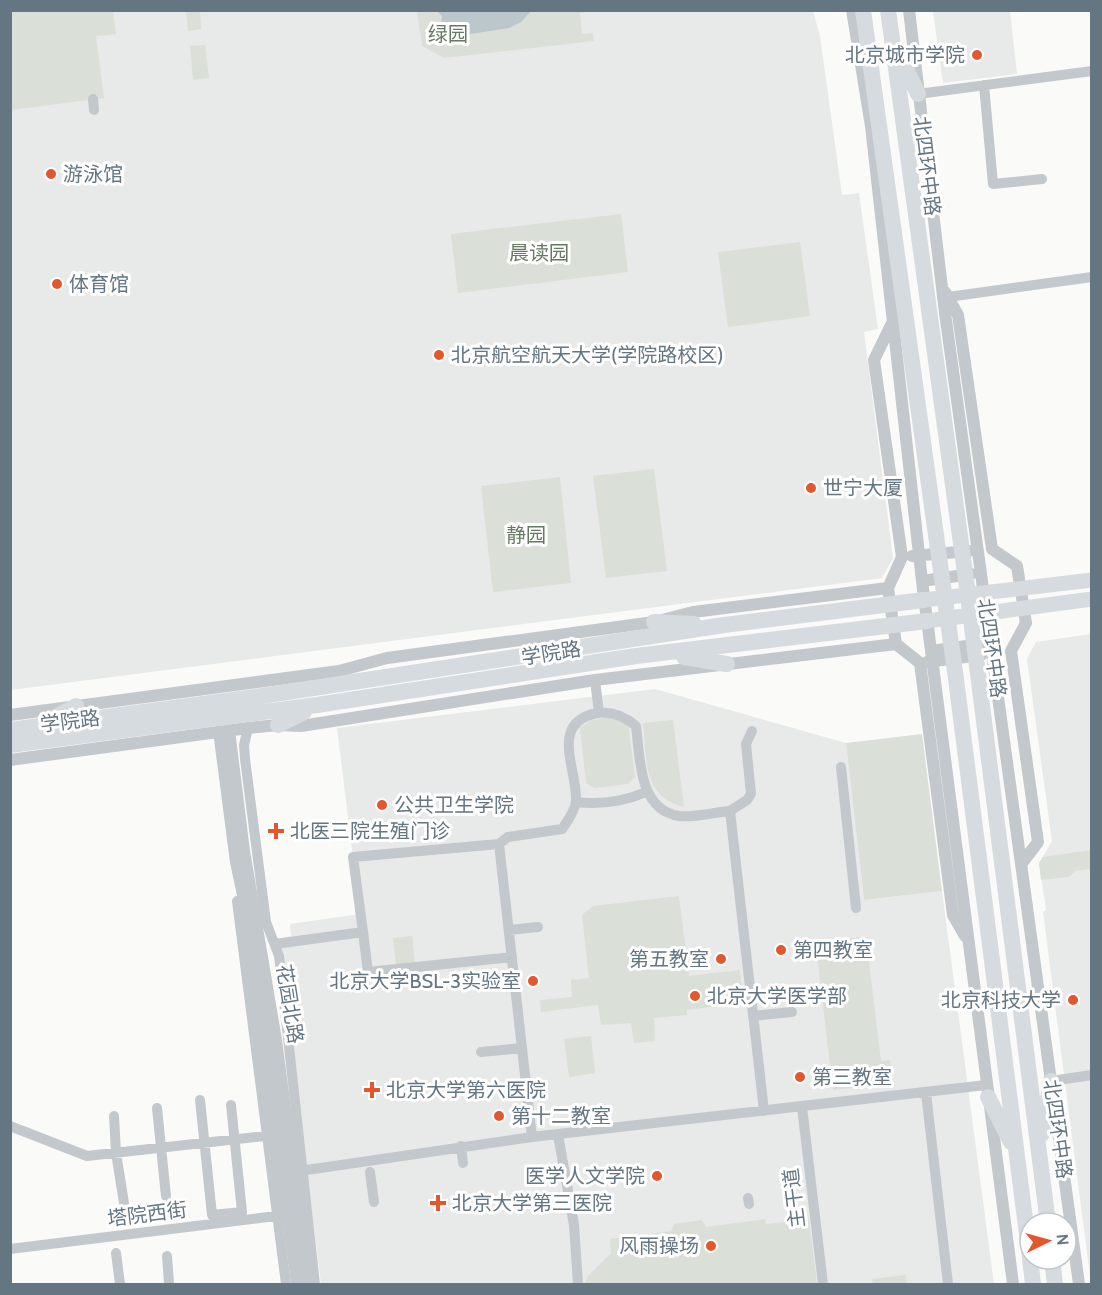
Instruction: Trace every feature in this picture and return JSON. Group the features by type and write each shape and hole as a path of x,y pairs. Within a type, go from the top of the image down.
{"highway":[{"name":"北四环中路","path":"863,10 953,657 1024,1211"},
{"name":"北四环中路","path":"888,10 966,580 1046,1211"},
{"path":"891,36 918,94"},
{"path":"867,42 871,126"},
{"name":"学院路","path":"10,730 266,696 724,625 924,600"},
{"name":"学院路","path":"10,745 317,705 624,658 927,621"},
{"path":"654,622 724,625"},
{"path":"668,654 727,664"},
{"path":"278,725 317,705"},
{"path":"43,724 76,706"},
{"path":"95,735 115,745"},
{"path":"1039,1152 1051,1081"},
{"path":"987,1091 1017,1154"}],"main road":[{"name":"学院路","path":"924,600 1092,580"},
{"name":"学院路","path":"927,621 1092,599"}],"street":[{"path":"852,10 871,126 898,388 1013,1284"},
{"name":"北四环中路","path":"909,10 955,382 1020,840 1079,1284"},
{"path":"918,94 1092,71"},
{"path":"984,85 993,184 1042,179"},
{"path":"992,549 958,315 945,291 1092,277"},
{"path":"892,322 874,360 902,557 888,588 896,644 920,663 953,915 969,942"},
{"path":"902,557 992,549 1017,566 1026,623 1011,651 1038,842 1022,863"},
{"path":"922,581 981,572"},
{"name":"学院路","path":"10,715 339,671 387,658 654,622 693,612 888,588"},
{"path":"931,651 991,642"},
{"name":"学院路","path":"10,760 248,728 278,725 301,726 595,680 896,644"},
{"path":"920,663 1011,651"},
{"path":"595,680 599,713"},
{"path":"512,957 368,972 353,857 499,844 508,837 562,829 576,802 568,739 573,726 583,717 599,713 620,716 636,726 646,792 669,813 680,816 730,811 747,800 751,794 746,744 752,731"},
{"path":"248,728 244,745 245,759 266,922 279,956 298,1171 315,1284"},
{"name":"花园北路","path":"224,731 236,862 250,928 272,1136 283,1215 297,1284"},
{"name":"花园北路","path":"224,731 298,1171 308,1284"},
{"path":"841,767 856,908"},
{"path":"576,802 598,804 631,799 646,792"},
{"path":"730,811 764,1112"},
{"path":"499,844 532,1137"},
{"path":"10,1126 87,1156 272,1136 237,901"},
{"path":"509,930 538,927"},
{"path":"275,944 363,932"},
{"path":"753,1016 792,1012"},
{"path":"481,1052 522,1048"},
{"path":"1051,1081 1092,1075"},
{"path":"298,1171 532,1137 926,1093 987,1091"},
{"path":"926,1093 948,1284"},
{"path":"200,1100 202,1143 212,1215 242,1212 231,1105"},
{"name":"主干道","path":"802,1107 823,1284"},
{"path":"157,1108 166,1196"},
{"path":"114,1116 116,1153 124,1203"},
{"path":"558,1135 574,1225 578,1284"},
{"path":"460,1146 463,1163"},
{"path":"370,1172 374,1202"},
{"path":"283,1215 286,1284"},
{"name":"塔院西街","path":"10,1249 283,1215"},
{"path":"116,1253 120,1284"},
{"path":"167,1256 169,1284"}],"shaded area":[{"name":"北京航空航天大学(学院路校区)","path":"10,11 813,11 820,36 842,195 859,193 878,329 864,332 893,558 882,578 11,690"},
{"path":"437,11 531,11 521,22 509,28 451,37 443,28 442,16"},
{"name":"北京城市学院","path":"933,11 1010,11 1017,74 943,83"},
{"name":"北京科技大学","path":"1091,634 1091,1284 1043,912 1046,910 1039,863 1052,841 1027,659 1036,642"},
{"name":"北京大学医学部","path":"655,689 846,743 864,900 942,891 994,1284 321,1284 278,939 291,936 290,924 360,914 337,728"}],"green space":[{"path":"10,11 113,11 116,34 96,36 104,98 11,110"},
{"path":"186,11 200,11 201,29 188,31"},
{"name":"绿园","path":"417,11 594,11 580,13 582,34 593,33 594,41 444,58 422,46"},
{"path":"205,45 209,78 193,80 190,46"},
{"name":"晨读园","path":"621,214 628,272 458,293 451,234"},
{"path":"800,242 810,316 728,327 718,252"},
{"name":"静园","path":"654,469 667,571 606,578 593,476"},
{"name":"静园","path":"560,477 571,583 493,592 481,486"},
{"path":"609,717 628,723 635,777 628,784 594,788 586,783 580,728 592,720"},
{"path":"673,720 684,807 660,795 649,774 647,762 643,723"},
{"path":"922,734 942,891 864,900 846,743"},
{"path":"1091,850 1091,869 1075,871 1069,877 1041,880 1039,863 1043,857"},
{"path":"679,896 689,976 740,970 743,1003 687,1010 687,1015 654,1018 655,1041 634,1043 631,1023 601,1025 598,1005 541,1012 540,1000 572,997 571,980 589,978 582,915 593,906"},
{"path":"412,936 415,964 396,966 393,938"},
{"path":"866,937 881,1061 890,1060 892,1084 833,1090 816,947 818,942"},
{"path":"591,1036 595,1073 569,1077 564,1039"},
{"name":"风雨操场","path":"765,1219 766,1224 809,1219 817,1284 585,1284 588,1276 611,1253 610,1239 671,1231 674,1224 702,1220 706,1227"},
{"path":"906,1275 907,1284 873,1284 872,1279"}],"place":[{"name":"北京城市学院","path":"977,55"},
{"name":"游泳馆","path":"51,174"},
{"name":"体育馆","path":"57,284"},
{"name":"北京航空航天大学(学院路校区)","path":"439,355"},
{"name":"世宁大厦","path":"811,488"},
{"name":"公共卫生学院","path":"382,805"},
{"name":"北医三院生殖门诊","path":"276,831"},
{"name":"第四教室","path":"781,950"},
{"name":"第五教室","path":"721,959"},
{"name":"北京大学BSL-3实验室","path":"533,981"},
{"name":"北京大学医学部","path":"695,996"},
{"name":"北京科技大学","path":"1073,1000"},
{"name":"第三教室","path":"800,1077"},
{"name":"北京大学第六医院","path":"372,1090"},
{"name":"第十二教室","path":"499,1116"},
{"name":"医学人文学院","path":"657,1176"},
{"name":"北京大学第三医院","path":"438,1203"},
{"name":"风雨操场","path":"711,1246"}]}
